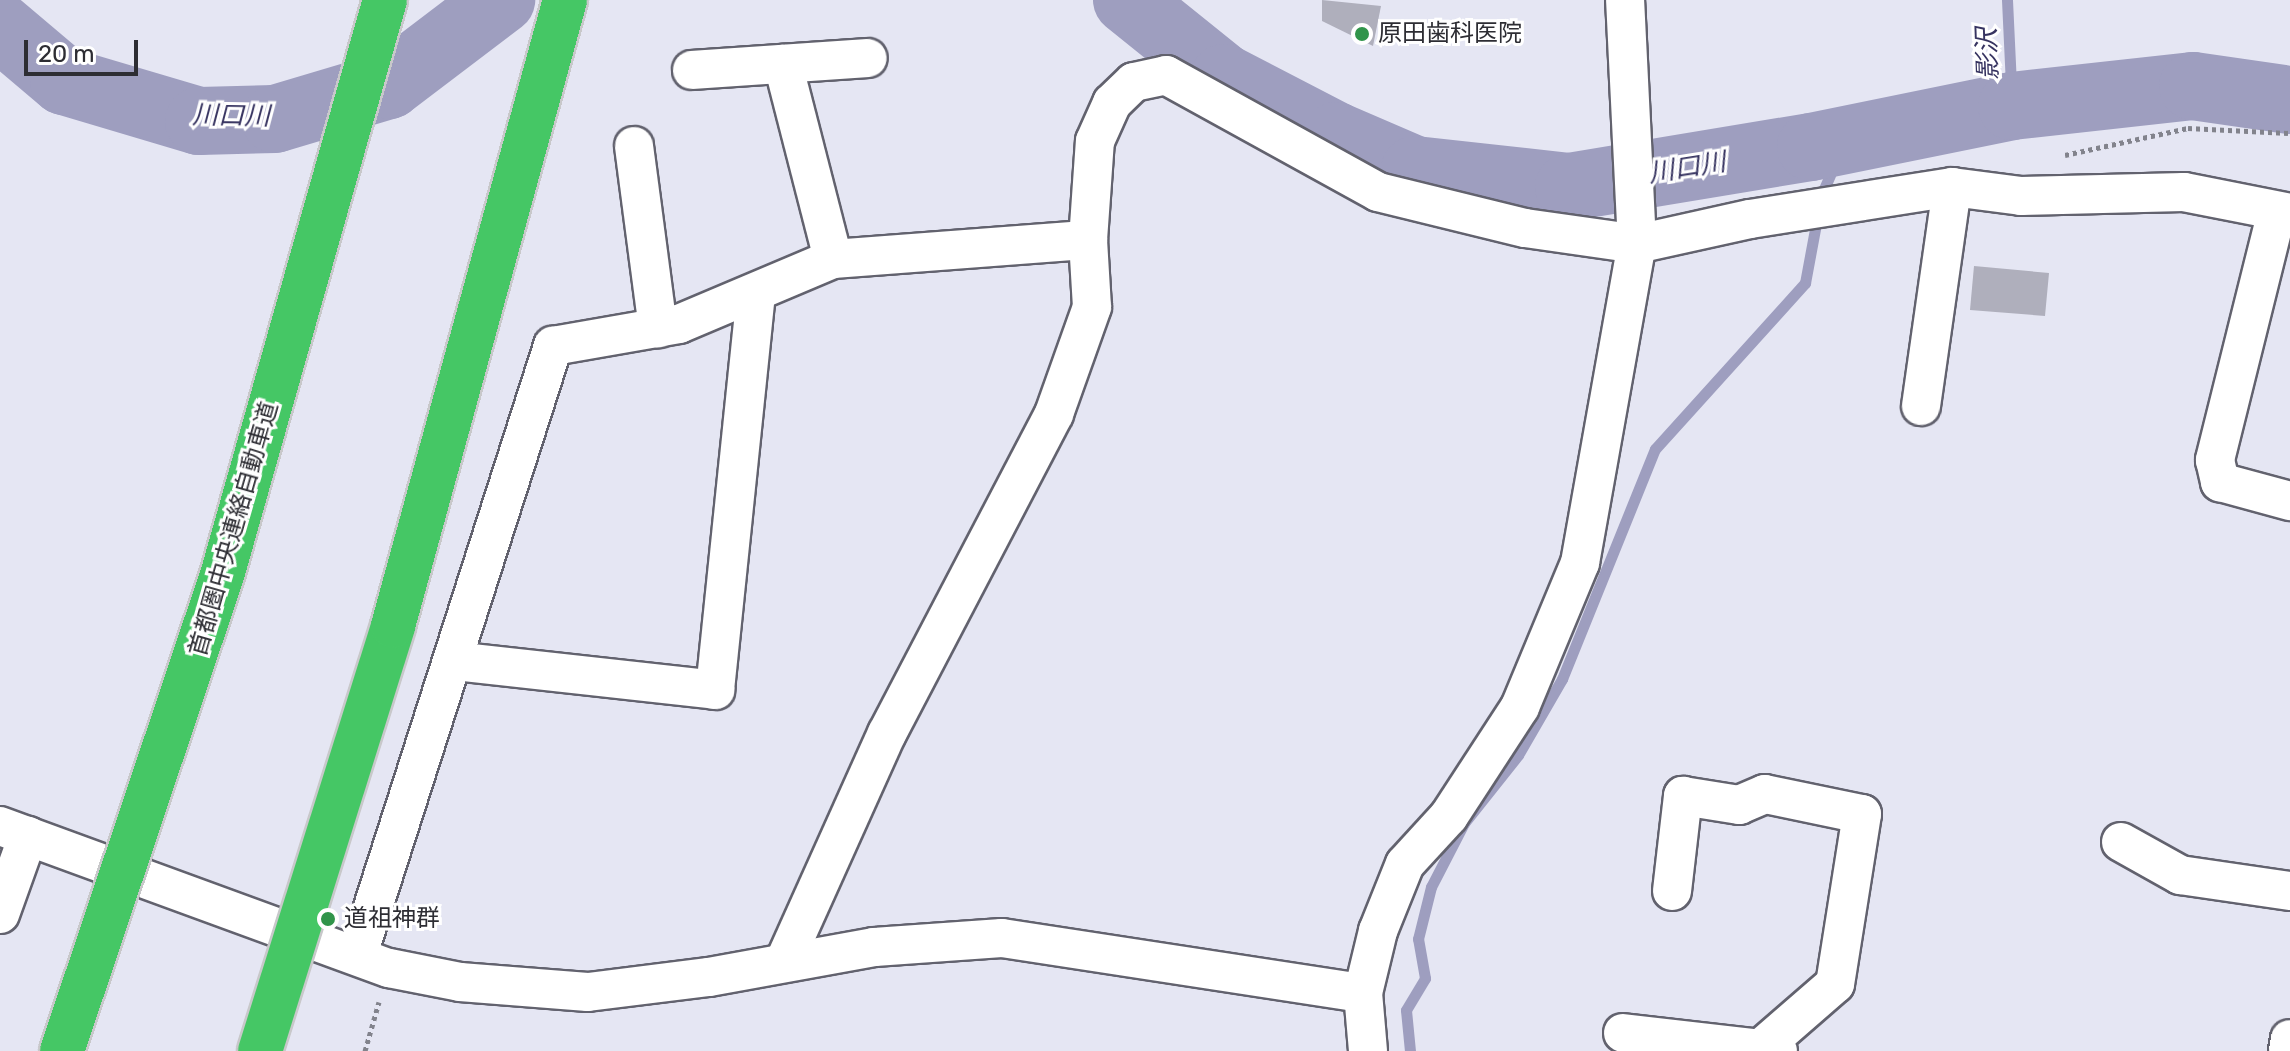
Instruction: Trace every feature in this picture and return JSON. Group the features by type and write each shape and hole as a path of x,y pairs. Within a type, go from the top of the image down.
{"highway":[{"name":"首都圏中央連絡自動車道","path":"62,1051 223,572 385,0"},
{"path":"260,1051 393,626 565,0"}],"street":[{"path":"1368,1051 1363,993 1378,931 1405,864 1449,816 1520,707 1580,563 1637,232 1625,0"},
{"path":"692,70 868,58"},
{"path":"783,64 833,259"},
{"path":"785,960 887,733 1054,414 1092,307 1088,240 1095,141 1112,103 1134,82 1166,75 1378,192 1525,228 1637,232 1750,219 1952,187 2021,196 2184,192 2284,212 2215,460 2220,482 2290,501"},
{"path":"634,146 658,328"},
{"path":"1921,406 1952,187"},
{"path":"374,961 454,661 553,346 658,328 756,294 833,259 1088,240"},
{"path":"454,661 715,690 756,294"},
{"path":"1623,1033 1766,1050 1835,984 1862,814 1765,794 1739,805 1683,796 1672,891"},
{"path":"0,914 14,831 374,961 460,982 588,992 709,977 785,960 1002,938 1363,993"},
{"path":"2121,842 2180,875 2290,891"},
{"path":"2288,1051 2290,1039"}],"path":[{"path":"2052,158 2123,138 2188,128 2290,133"},
{"path":"365,1051 374,961"}],"building":[{"name":"原田歯科医院","path":"1322,0 1381,6 1373,46 1322,21"},
{"path":"1974,266 2049,273 2045,316 1970,310"}],"waterway":[{"name":"川口川","path":"0,27 64,81 199,121 275,119 389,85 501,0"},
{"name":"川口川","path":"1127,0 1224,78 1336,136 1415,170 1569,187 1811,147 2012,106 2193,86 2290,100"},
{"name":"影沢","path":"2007,0 2012,106"},
{"path":"1824,189 1845,140"},
{"path":"1410,1051 1406,1010 1425,978 1418,939 1431,887 1464,823 1518,755 1562,679 1655,449 1805,283 1815,229"}],"place":[{"name":"原田歯科医院","path":"1362,34"},
{"name":"道祖神群","path":"328,919"}]}
